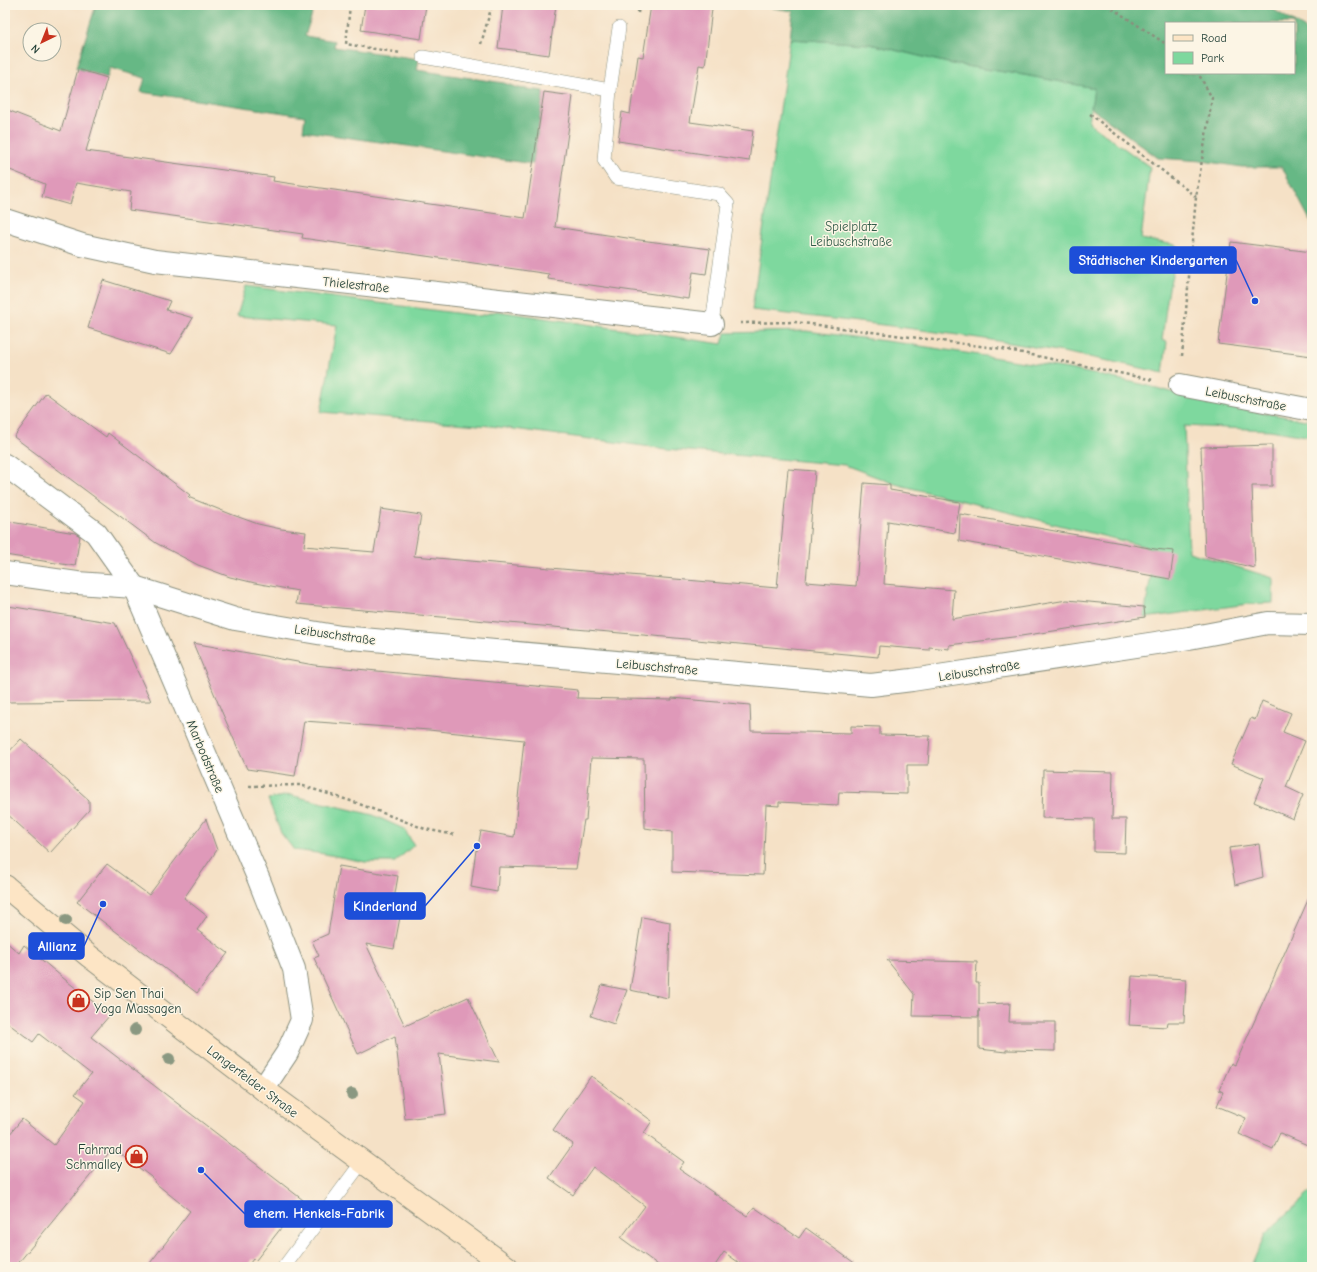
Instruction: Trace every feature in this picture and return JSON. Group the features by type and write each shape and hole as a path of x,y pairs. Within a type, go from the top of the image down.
{"main road":[{"name":"Langerfelder Straße","path":"5,886 89,956 263,1089 507,1267"}],"street":[{"name":"Thielestraße","path":"5,220 82,245 155,261 712,324"},
{"name":"Leibuschstraße","path":"1180,385 1312,410"},
{"name":"Marbodstraße","path":"5,465 96,533 134,587 259,880 294,969 302,1020 288,1053 263,1089"},
{"name":"Leibuschstraße","path":"5,573 77,583 134,587 235,619 341,637 871,685 927,678 1189,638 1268,624 1312,624"}],"lane":[{"path":"619,28 610,90 604,160 616,178 719,194 728,204 712,324"},
{"path":"423,57 610,90"},
{"path":"284,1267 362,1162"}],"path":[{"path":"350,5 346,44 423,57"},
{"path":"475,66 492,5"},
{"path":"1107,5 1165,43"},
{"path":"712,324 795,322 811,324 1003,350 1180,385 1196,197 1212,98 1199,74"},
{"path":"1090,114 1196,197"},
{"path":"222,793 252,785 300,785 354,802 425,829 455,835"}],"green space":[{"path":"96,5 315,5 305,36 335,41 334,47 419,59 417,70 504,83 518,88 544,91 533,164 303,131 305,116 141,92 145,78 110,68 107,78 76,68"},
{"path":"772,5 1266,5 1294,22 1165,22 1165,74 1295,74 1295,23 1312,33 1312,224 1282,167 1242,167 1202,161 1158,158 1091,108 1094,88 952,64 870,44 790,39 793,11 772,8"},
{"name":"Spielplatz Leibuschstraße","path":"790,39 870,44 952,64 1095,88 1089,123 1150,167 1141,239 1176,245 1182,252 1181,258 1174,268 1168,296 1162,340 1167,342 1163,373 1061,352 959,335 752,310"},
{"path":"246,286 479,316 497,311 722,344 725,333 806,331 901,343 1069,369 1141,384 1229,407 1312,421 1312,437 1270,430 1184,426 1189,552 1273,578 1273,603 1248,604 1144,618 1155,549 895,484 845,465 667,449 491,426 321,412 337,325 237,316"},
{"path":"290,795 373,815 404,829 414,845 395,862 365,862 325,854 294,850 281,833 268,799"},
{"path":"1312,1191 1312,1267 1251,1267 1265,1234"}],"building":[{"path":"365,5 426,5 421,39 361,30"},
{"path":"503,5 556,5 549,55 498,48"},
{"path":"651,5 704,5 704,8 712,9 705,66 699,65 690,122 753,131 749,161 618,141 622,112 630,114 638,56 643,57"},
{"path":"78,69 107,78 86,151 274,177 273,181 525,218 544,92 573,96 555,227 710,249 706,274 693,272 689,299 548,279 549,274 302,238 303,234 129,210 131,192 76,183 70,205 42,197 45,184 5,168 5,109 61,131"},
{"path":"1231,242 1312,252 1312,356 1218,344"},
{"path":"103,280 170,301 166,310 193,318 171,354 88,328"},
{"path":"46,393 106,437 108,433 190,495 188,497 258,524 306,532 304,546 374,552 381,509 421,515 414,556 777,588 788,469 815,471 806,582 856,586 864,483 890,485 890,490 960,502 955,533 888,521 884,584 954,590 952,619 1067,600 1144,607 1145,617 1021,636 949,645 949,649 929,647 929,650 879,646 878,657 296,604 298,591 230,577 198,565 156,543 14,437"},
{"path":"1272,445 1272,486 1252,486 1255,568 1205,556 1201,447"},
{"path":"960,514 1155,549 1174,551 1170,579 959,541"},
{"path":"5,521 75,533 80,536 75,566 5,555"},
{"path":"8,606 115,623 151,701 5,702 5,628"},
{"path":"193,643 314,665 578,690 577,698 672,700 672,698 750,705 751,731 851,733 851,726 880,727 880,735 930,736 928,765 907,765 907,794 839,792 838,805 779,802 779,806 766,805 763,875 672,872 672,832 645,828 644,759 591,758 586,820 584,820 576,869 499,867 497,892 471,887 476,850 477,851 481,831 514,837 524,740 429,730 304,721 295,776 247,769"},
{"path":"1262,701 1291,713 1283,732 1305,741 1286,787 1303,795 1293,819 1254,802 1264,778 1231,764 1251,718 1255,720"},
{"path":"21,739 89,800 89,810 50,853 5,812 5,756"},
{"path":"1043,770 1113,772 1112,819 1126,819 1125,853 1094,852 1094,819 1042,818"},
{"path":"206,819 217,850 184,898 207,916 197,930 228,953 197,993 77,902 107,864 149,895"},
{"path":"1259,844 1263,877 1235,885 1229,848"},
{"path":"339,866 398,876 392,911 401,912 394,949 366,944 405,1026 468,997 499,1062 439,1054 446,1114 405,1119 395,1036 358,1054 314,958 319,956 312,941 328,934"},
{"path":"1312,891 1312,1147 1280,1133 1273,1149 1239,1134 1246,1118 1217,1106 1223,1092 1219,1090 1231,1063 1235,1065"},
{"path":"642,917 670,922 668,998 630,990"},
{"path":"5,941 19,953 24,945 110,1015 91,1037 303,1200 256,1260 253,1259 247,1267 147,1267 190,1211 154,1182 155,1180 113,1148 15,1267 5,1267 5,1140 22,1119 54,1145 85,1101 75,1094 91,1074 39,1034 33,1042 5,1021"},
{"path":"887,960 977,962 976,983 979,983 979,1004 1010,1003 1009,1022 1055,1022 1055,1051 1006,1050 1006,1052 979,1049 979,1017 913,1016 914,994"},
{"path":"1132,976 1186,979 1184,1022 1168,1022 1167,1027 1129,1025"},
{"path":"602,985 627,990 614,1024 591,1016"},
{"path":"591,1076 652,1121 644,1133 684,1162 679,1169 747,1216 754,1207 799,1238 806,1228 860,1267 745,1267 724,1252 714,1267 661,1267 621,1238 645,1206 593,1167 573,1195 549,1178 573,1144 553,1130"}],"place":[{"name":"Städtischer Kindergarten","path":"1255,301"},
{"name":"Kinderland","path":"477,846"},
{"name":"Allianz","path":"103,904"},
{"name":"Sip Sen Thai Yoga Massagen","path":"79,1000"},
{"name":"Fahrrad Schmalley","path":"137,1156"},
{"name":"ehem. Henkels-Fabrik","path":"201,1170"}]}
